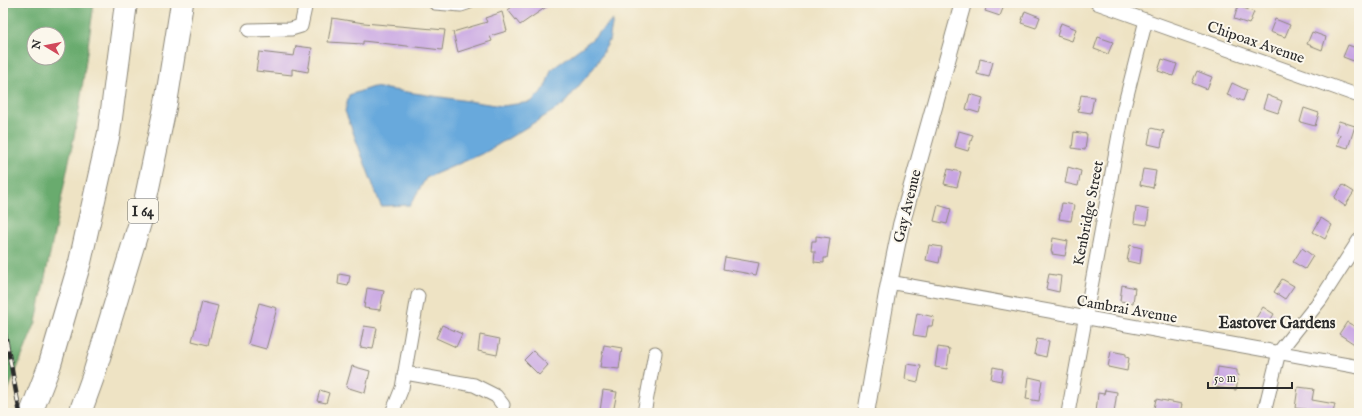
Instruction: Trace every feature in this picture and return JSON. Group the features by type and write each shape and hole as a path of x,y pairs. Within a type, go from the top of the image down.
{"highway":[{"path":"31,413 50,364 80,262 109,133 126,3"},
{"name":"I 64","path":"80,413 93,377 142,216 166,103 182,3"}],"street":[{"path":"249,30 292,29 301,26 306,3"},
{"path":"435,3 461,5 468,3"},
{"name":"Gay Avenue","path":"866,413 889,282 908,198 963,3"},
{"name":"Chipoax Avenue","path":"1097,3 1359,96"},
{"name":"Kenbridge Street","path":"1068,413 1124,107 1146,20"},
{"path":"1264,413 1279,352 1321,299 1359,240"},
{"name":"Cambrai Avenue","path":"889,282 1359,367"},
{"path":"392,413 402,388 418,296"},
{"path":"644,413 655,353"},
{"path":"405,373 474,385 496,396 503,405"}],"green space":[{"path":"3,3 94,3 78,117 36,322 3,403"}],"water":[{"path":"613,20 609,41 596,65 563,105 486,152 426,178 410,205 381,206 345,111 349,95 373,87 502,106 531,102 545,88 551,70 591,40"}],"building":[{"path":"517,3 552,3 520,25 508,10"},
{"path":"988,3 1005,3 1000,16 985,11"},
{"path":"1238,6 1254,12 1249,24 1234,19"},
{"path":"1025,11 1040,17 1036,28 1021,23"},
{"path":"502,12 507,31 490,36 492,41 458,52 453,32 487,22 485,18"},
{"path":"332,18 364,23 445,30 442,50 363,41 363,44 328,42"},
{"path":"1275,19 1290,25 1285,37 1270,32"},
{"path":"1061,23 1076,29 1072,41 1057,36"},
{"path":"1312,32 1326,37 1322,50 1307,44"},
{"path":"1098,37 1113,42 1108,54 1094,49"},
{"path":"1348,45 1359,49 1359,63 1343,57"},
{"path":"296,46 312,48 308,72 292,69 292,75 256,71 259,52 294,56"},
{"path":"980,59 993,62 989,77 977,74"},
{"path":"1162,59 1177,64 1173,76 1158,71"},
{"path":"1197,71 1212,77 1207,89 1192,83"},
{"path":"1232,83 1247,90 1243,101 1227,95"},
{"path":"970,94 983,98 979,113 966,109"},
{"path":"1081,95 1094,97 1091,113 1078,111"},
{"path":"1267,95 1282,101 1278,113 1263,108"},
{"path":"1304,108 1319,113 1315,126 1300,122"},
{"path":"1339,121 1355,126 1348,148 1337,145 1340,135 1335,133"},
{"path":"1151,128 1164,131 1161,147 1148,144"},
{"path":"959,131 973,135 968,151 955,147"},
{"path":"1074,132 1087,134 1085,150 1072,148"},
{"path":"1068,167 1081,171 1078,186 1065,183"},
{"path":"948,169 961,172 957,187 944,184"},
{"path":"1143,169 1156,171 1153,188 1140,185"},
{"path":"1343,185 1354,192 1345,206 1334,198"},
{"path":"1062,203 1074,205 1071,221 1059,219"},
{"path":"938,205 951,209 947,224 934,221"},
{"path":"1136,207 1149,210 1147,225 1134,223"},
{"path":"1321,218 1332,225 1325,239 1313,232"},
{"path":"816,236 830,238 827,258 824,258 824,263 814,262 815,251 811,251 812,241 816,241"},
{"path":"1053,238 1068,241 1065,256 1052,254"},
{"path":"929,245 942,247 939,263 926,260"},
{"path":"1130,245 1142,248 1140,264 1127,261"},
{"path":"1302,248 1313,256 1305,269 1293,262"},
{"path":"725,257 759,263 756,275 723,269"},
{"path":"339,274 350,276 348,286 338,284"},
{"path":"1049,274 1061,276 1059,292 1046,289"},
{"path":"1282,279 1294,286 1285,299 1274,292"},
{"path":"1122,285 1135,288 1133,303 1120,301"},
{"path":"367,288 384,291 380,310 364,308"},
{"path":"202,302 218,306 208,345 192,341"},
{"path":"259,303 277,308 266,349 248,344"},
{"path":"1263,307 1274,314 1266,328 1254,321"},
{"path":"917,313 934,317 932,326 928,326 926,337 913,335"},
{"path":"1347,322 1359,329 1359,347 1339,334"},
{"path":"442,325 462,334 456,347 436,338"},
{"path":"364,326 377,328 373,349 360,347"},
{"path":"480,335 500,339 497,355 478,351"},
{"path":"1037,339 1049,341 1046,357 1034,354"},
{"path":"604,345 622,348 619,369 600,367"},
{"path":"938,347 950,349 947,369 935,367"},
{"path":"533,351 548,365 539,375 524,360"},
{"path":"1111,351 1126,354 1126,357 1129,358 1127,371 1108,367"},
{"path":"907,364 921,366 918,382 905,379"},
{"path":"352,366 370,371 365,393 346,387"},
{"path":"993,367 1003,369 1001,381 991,379"},
{"path":"1218,367 1237,370 1237,375 1239,375 1236,390 1215,387"},
{"path":"1029,377 1042,380 1039,401 1026,399"},
{"path":"1298,387 1314,389 1312,400 1335,404 1333,413 1295,408"},
{"path":"320,390 329,393 326,403 317,401"},
{"path":"603,390 617,392 613,413 600,411"},
{"path":"1105,390 1117,392 1114,413 1096,413 1098,393 1104,394"},
{"path":"1156,399 1182,404 1180,413 1153,413"}],"railway":[{"path":"3,323 20,413"}],"district":[{"name":"Eastover Gardens","path":"1277,322"}]}
